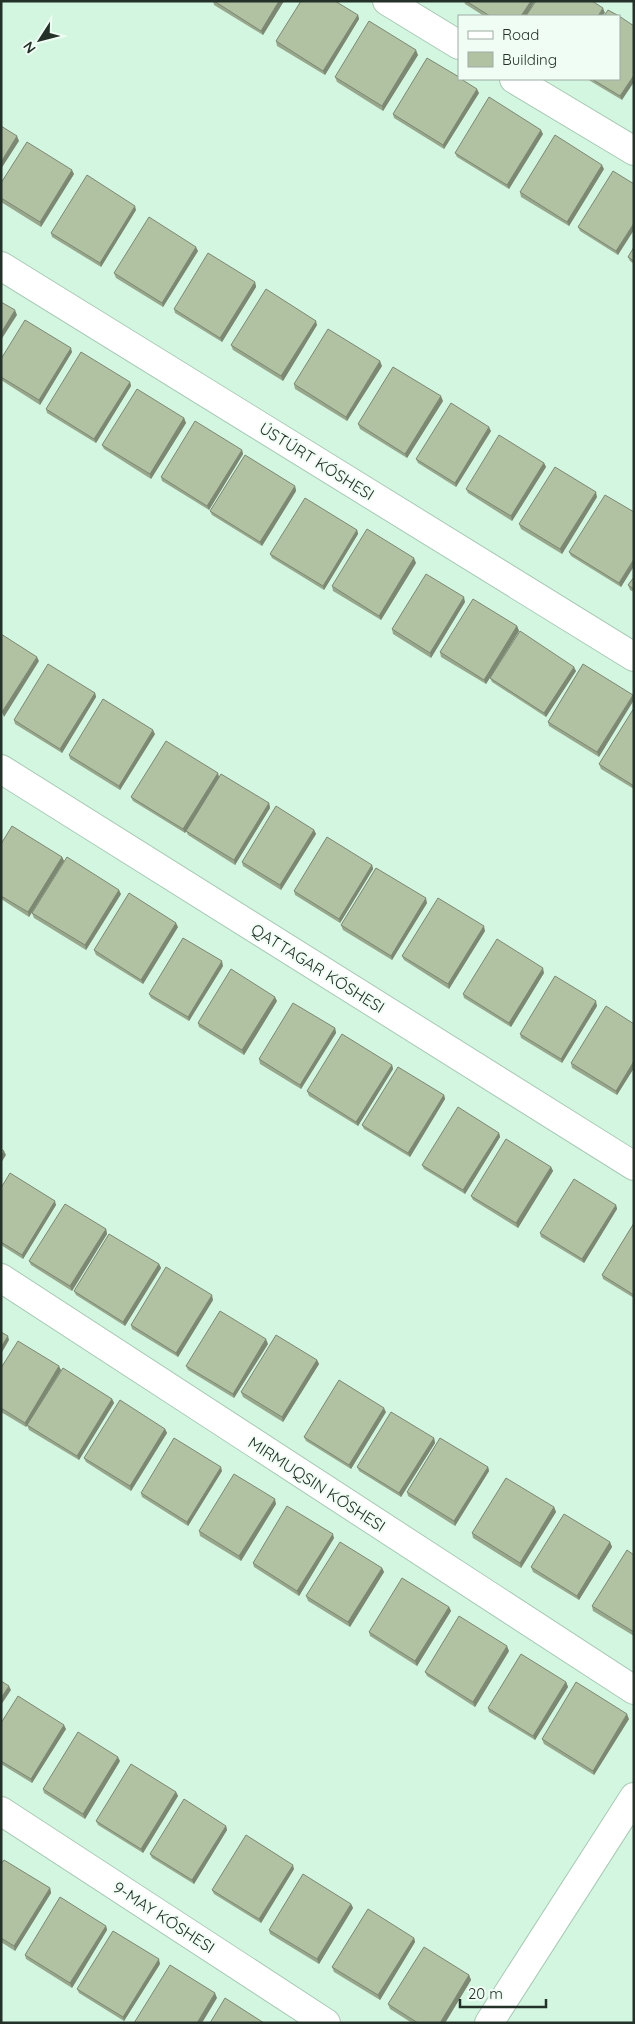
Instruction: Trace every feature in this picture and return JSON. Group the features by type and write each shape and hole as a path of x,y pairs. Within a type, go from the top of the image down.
{"street":[{"path":"387,1 458,44"},
{"path":"516,80 634,151"},
{"name":"ÚSTÚRT KÓSHESI","path":"1,266 634,657"},
{"name":"QATTAGAR KÓSHESI","path":"1,769 634,1166"},
{"name":"MIRMUQSIN KÓSHESI","path":"1,1278 634,1690"},
{"path":"489,2023 634,1797"},
{"name":"9-MAY KÓSHESI","path":"1,1812 326,2023"}],"building":[{"path":"214,1 279,1 261,31"},
{"path":"301,1 335,1 358,15 323,71 276,41"},
{"path":"466,1 531,1 522,15 488,15"},
{"path":"536,1 592,1 603,8 599,15 527,15"},
{"path":"608,10 617,15 605,15"},
{"path":"620,17 634,26 634,75 620,96 594,80 620,80"},
{"path":"369,21 416,50 382,106 335,77"},
{"path":"427,58 458,76 458,80 463,80 477,89 443,145 393,114"},
{"path":"489,97 541,130 507,185 455,153"},
{"path":"1,126 17,136 1,162"},
{"path":"555,135 602,165 567,222 520,192"},
{"path":"27,142 72,170 40,222 1,198 1,183"},
{"path":"613,171 634,184 634,223 616,251 578,227"},
{"path":"87,175 135,206 100,263 51,233"},
{"path":"149,217 196,247 162,303 114,273"},
{"path":"634,247 634,261 628,257"},
{"path":"208,253 255,282 220,338 174,309"},
{"path":"266,289 316,321 281,376 231,345"},
{"path":"1,302 15,310 1,333"},
{"path":"25,320 71,348 39,400 1,377 1,359"},
{"path":"328,329 380,361 346,417 294,384"},
{"path":"81,352 130,382 94,439 46,409"},
{"path":"393,367 441,396 405,454 358,424"},
{"path":"137,389 184,418 150,474 102,445"},
{"path":"451,403 489,427 455,483 416,459"},
{"path":"195,421 242,450 207,506 161,477"},
{"path":"499,435 544,463 511,516 466,489"},
{"path":"245,455 295,486 260,542 210,511"},
{"path":"555,467 596,492 560,549 519,524"},
{"path":"605,495 634,512 634,559 619,583 569,552"},
{"path":"305,498 357,530 323,586 270,554"},
{"path":"367,529 414,558 379,616 332,586"},
{"path":"426,574 464,597 430,653 392,629"},
{"path":"634,577 634,589 628,585"},
{"path":"473,599 517,626 484,680 440,652"},
{"path":"520,631 574,667 544,713 490,678"},
{"path":"1,634 37,657 2,712 1,712"},
{"path":"48,664 95,693 60,749 14,720"},
{"path":"583,664 633,695 597,752 548,722"},
{"path":"103,699 153,730 119,786 69,755"},
{"path":"634,708 634,786 599,764"},
{"path":"166,741 218,773 183,829 131,797"},
{"path":"221,774 269,803 234,860 186,831"},
{"path":"276,806 314,830 280,885 242,862"},
{"path":"12,826 62,857 28,912 1,896 1,844"},
{"path":"327,837 372,865 339,919 294,891"},
{"path":"67,857 119,890 85,945 32,913"},
{"path":"376,868 426,898 391,956 341,925"},
{"path":"129,893 176,923 141,980 94,950"},
{"path":"438,898 484,926 448,984 402,956"},
{"path":"183,938 222,961 188,1017 149,994"},
{"path":"497,939 543,968 509,1023 463,994"},
{"path":"231,969 275,997 242,1050 198,1023"},
{"path":"555,976 596,1001 561,1059 520,1034"},
{"path":"293,1003 335,1028 300,1085 259,1059"},
{"path":"606,1006 634,1024 634,1061 616,1091 571,1063"},
{"path":"342,1034 392,1065 356,1122 307,1091"},
{"path":"398,1067 444,1095 408,1153 362,1125"},
{"path":"458,1107 499,1133 463,1190 422,1165"},
{"path":"506,1139 551,1167 516,1223 471,1196"},
{"path":"10,1173 55,1201 22,1255 1,1242 1,1188"},
{"path":"574,1179 616,1205 582,1259 540,1233"},
{"path":"65,1204 106,1229 70,1286 29,1261"},
{"path":"634,1223 634,1295 602,1275"},
{"path":"109,1234 159,1264 123,1322 74,1291"},
{"path":"166,1267 212,1295 176,1353 131,1325"},
{"path":"220,1311 266,1339 233,1394 186,1366"},
{"path":"1,1332 8,1336 1,1347"},
{"path":"276,1335 317,1360 282,1417 241,1392"},
{"path":"18,1341 59,1366 25,1423 1,1408 1,1368"},
{"path":"63,1368 112,1399 77,1456 27,1425"},
{"path":"339,1380 384,1408 349,1465 304,1437"},
{"path":"120,1400 165,1429 130,1486 84,1458"},
{"path":"391,1412 434,1438 399,1493 357,1467"},
{"path":"174,1438 221,1467 187,1522 141,1493"},
{"path":"440,1438 488,1467 454,1521 407,1492"},
{"path":"234,1474 275,1499 239,1556 199,1531"},
{"path":"506,1478 554,1507 520,1563 472,1533"},
{"path":"287,1506 333,1534 297,1591 253,1563"},
{"path":"564,1514 610,1542 577,1596 531,1567"},
{"path":"340,1542 382,1568 348,1622 306,1596"},
{"path":"627,1550 634,1555 634,1632 592,1606"},
{"path":"402,1578 449,1607 415,1661 369,1632"},
{"path":"459,1616 507,1646 473,1702 425,1672"},
{"path":"521,1654 566,1682 533,1736 488,1708"},
{"path":"1,1681 9,1686 1,1698"},
{"path":"576,1682 627,1714 593,1771 542,1739"},
{"path":"18,1696 64,1725 31,1779 1,1761 1,1723"},
{"path":"78,1732 118,1757 83,1814 43,1789"},
{"path":"131,1764 176,1792 141,1849 96,1821"},
{"path":"184,1799 226,1826 192,1880 150,1854"},
{"path":"246,1835 293,1865 259,1919 212,1890"},
{"path":"4,1860 50,1888 14,1946 1,1938 1,1864"},
{"path":"303,1874 351,1904 317,1959 269,1930"},
{"path":"60,1897 106,1926 70,1983 25,1955"},
{"path":"368,1909 414,1938 378,1995 332,1967"},
{"path":"113,1931 159,1959 123,2017 77,1989"},
{"path":"424,1947 469,1975 440,2023 418,2023 388,2004"},
{"path":"170,1965 215,1993 197,2023 134,2023"},
{"path":"225,1998 264,2023 210,2023"}]}
